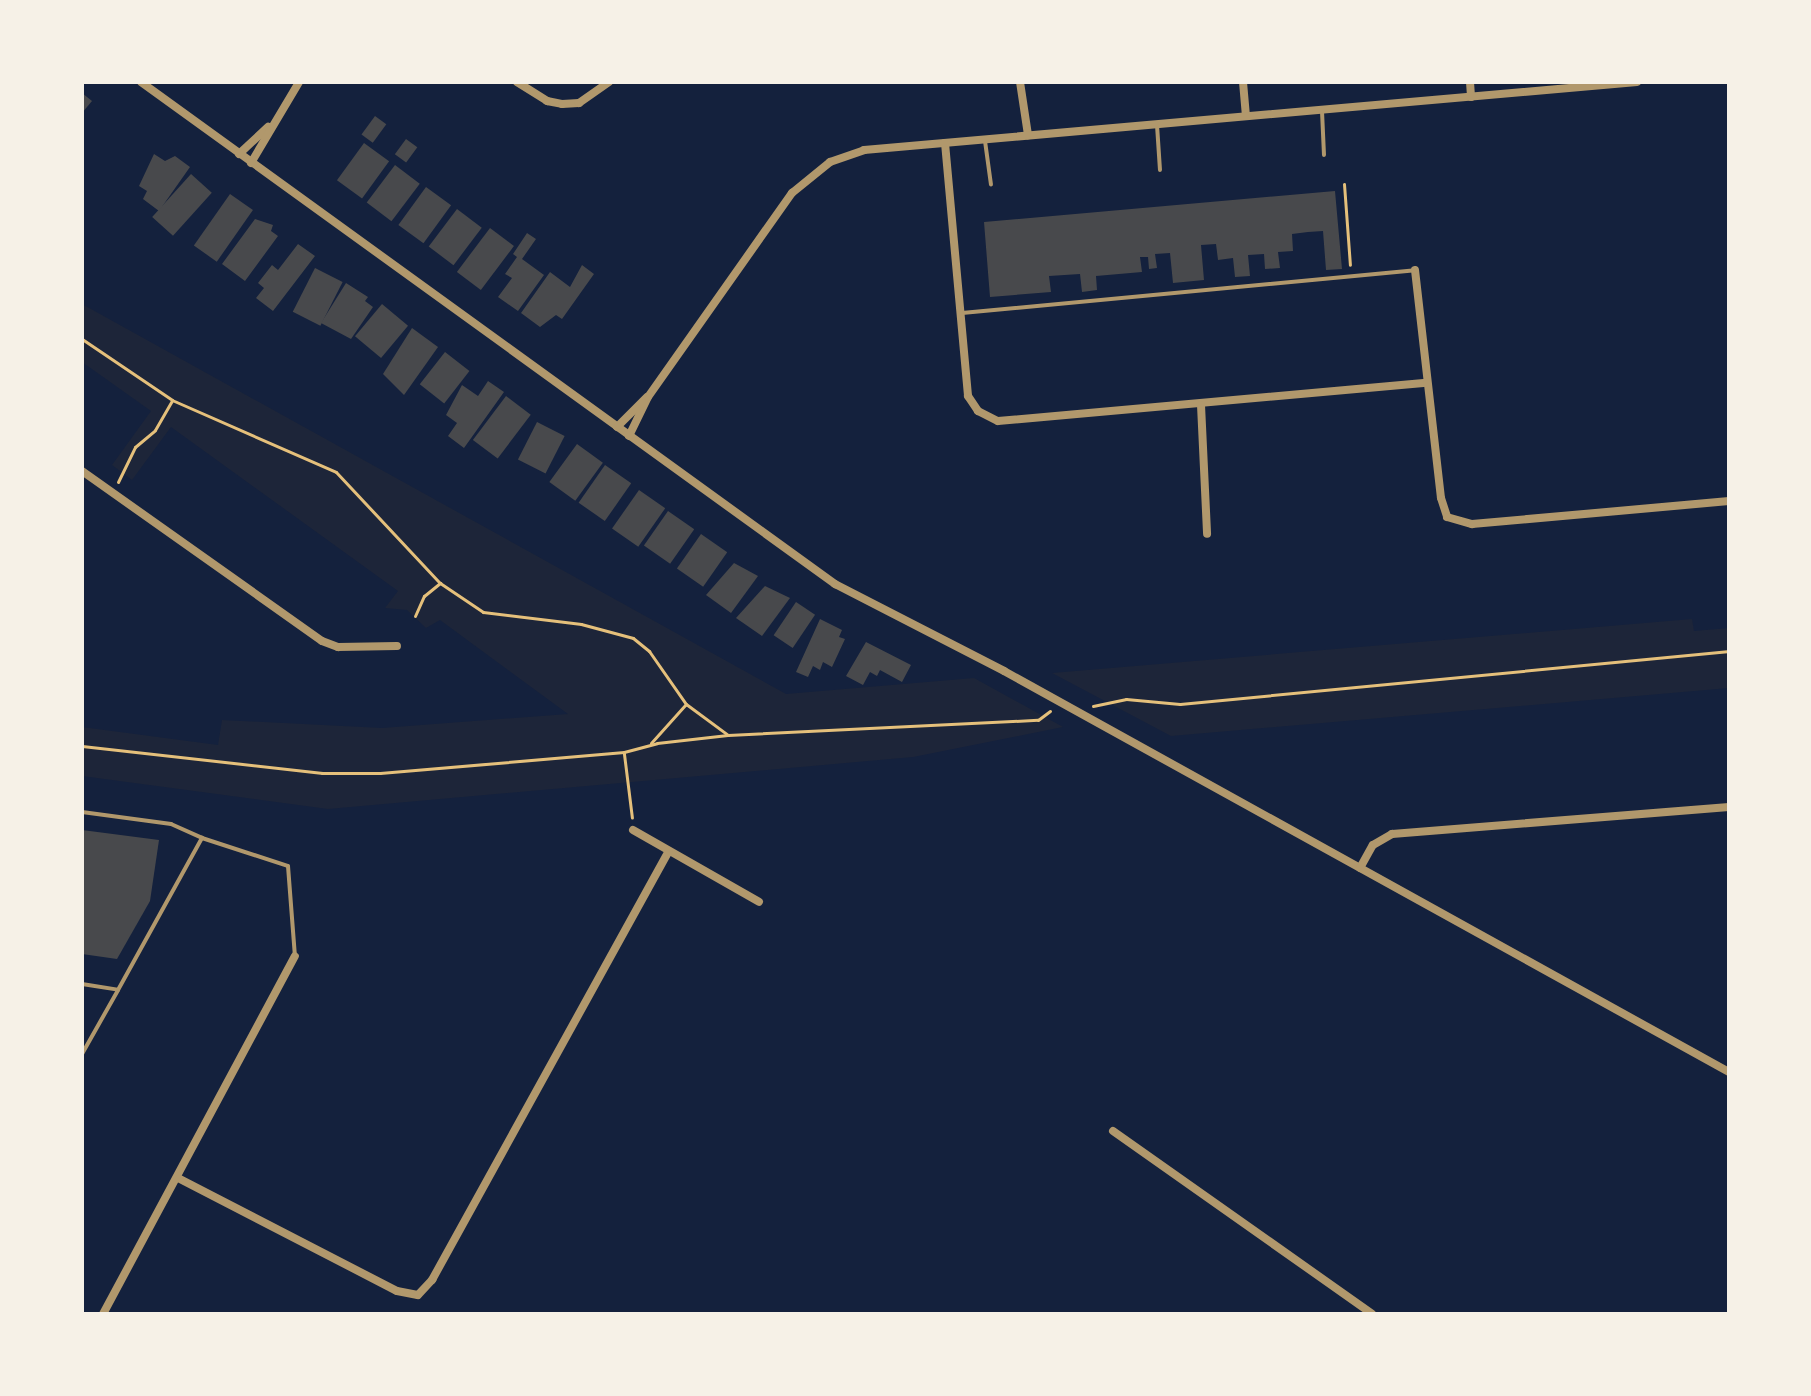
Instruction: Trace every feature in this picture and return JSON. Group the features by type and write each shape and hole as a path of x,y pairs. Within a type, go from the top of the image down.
{"street":[{"path":"141,82 835,584 1070,709 1729,1072"},
{"path":"251,163 269,127 299,82"},
{"path":"517,82 562,104 579,103 609,82"},
{"path":"1020,82 1028,135"},
{"path":"1243,82 1246,116"},
{"path":"1470,82 1471,97"},
{"path":"629,436 648,397 809,175 864,150 1637,82"},
{"path":"239,154 269,127"},
{"path":"945,143 968,396 978,411 998,421 1426,383"},
{"path":"1415,270 1426,383 1447,517 1472,524 1729,501"},
{"path":"617,427 648,397"},
{"path":"1201,405 1207,534"},
{"path":"82,471 322,641 338,647 397,646"},
{"path":"1360,868 1373,845 1392,834 1729,807"},
{"path":"633,830 759,902"},
{"path":"178,1178 397,1291 418,1295 440,1267 669,851"},
{"path":"103,1314 295,956"},
{"path":"1113,1131 1372,1314"}],"lane":[{"path":"1322,111 1324,155"},
{"path":"1157,125 1160,170"},
{"path":"985,138 991,185"},
{"path":"960,314 1351,273 1415,270"},
{"path":"82,812 171,824 202,838 288,866 295,956"},
{"path":"82,1054 202,838"},
{"path":"82,984 118,990"}],"path":[{"path":"1344,184 1351,273"},
{"path":"82,339 172,400 336,472 440,583 483,612 581,624 633,638 649,651 686,704 728,735"},
{"path":"111,491 127,471 135,447 155,430 172,400"},
{"path":"415,616 424,596 440,583"},
{"path":"82,746 322,773 380,773 624,752 648,745 728,735 1038,720 1051,711 1126,699 1180,704 1729,651"},
{"path":"648,745 667,731 686,704"},
{"path":"624,752 633,830"}],"shaded area":[{"path":"82,304 786,694 974,678 1063,727 913,757 328,809 82,776 82,727 218,745 222,720 382,728 568,714 440,620 426,628 407,610 385,608 398,591 171,427 132,480 112,465 151,411 82,362"},
{"path":"1692,619 1694,631 1729,628 1729,688 1171,736 1052,673"}],"building":[{"path":"82,93 92,101 82,113"},
{"path":"375,116 386,124 373,143 361,135"},
{"path":"406,139 417,147 406,163 395,154"},
{"path":"364,143 389,161 362,198 337,180"},
{"path":"154,154 165,161 175,156 190,167 159,211 143,199 147,191 139,186"},
{"path":"395,165 420,184 391,221 367,203"},
{"path":"191,174 212,193 173,236 152,217"},
{"path":"426,187 451,205 423,243 398,225"},
{"path":"1335,191 1342,269 1326,270 1323,231 1308,232 1292,234 1293,251 1278,252 1280,268 1265,269 1264,254 1248,255 1250,276 1235,277 1233,258 1218,260 1216,244 1201,245 1204,280 1173,283 1170,253 1155,254 1157,268 1149,269 1148,257 1140,257 1142,272 1096,276 1097,290 1082,292 1080,274 1049,276 1051,292 990,297 984,222"},
{"path":"230,194 253,210 217,262 194,246"},
{"path":"457,209 482,228 453,265 429,247"},
{"path":"255,219 273,225 271,231 278,236 245,281 222,264"},
{"path":"490,228 514,246 481,290 457,272"},
{"path":"527,233 536,239 522,259 544,275 518,311 498,297 512,278 505,274 517,257 513,254"},
{"path":"298,244 315,256 273,311 256,298 264,288 258,283 272,265 278,270"},
{"path":"582,265 594,274 562,319 556,315 540,327 521,313 550,272 570,287"},
{"path":"315,268 343,282 320,326 293,312"},
{"path":"346,283 368,297 365,301 373,307 351,339 321,323"},
{"path":"382,304 408,326 381,358 355,336"},
{"path":"412,328 438,347 404,395 383,374"},
{"path":"445,352 469,371 444,403 420,384"},
{"path":"488,381 504,392 464,448 448,436 457,423 446,415 462,385 478,396"},
{"path":"506,396 531,415 498,459 473,440"},
{"path":"537,422 565,436 546,473 518,459"},
{"path":"577,444 603,463 575,501 549,482"},
{"path":"605,465 631,483 605,521 579,503"},
{"path":"639,490 665,508 638,547 612,529"},
{"path":"668,511 694,529 670,564 644,545"},
{"path":"701,534 727,552 703,587 677,568"},
{"path":"734,563 758,576 731,613 706,595"},
{"path":"765,586 790,598 762,636 736,618"},
{"path":"796,602 815,615 793,648 774,635"},
{"path":"820,619 842,630 839,637 845,639 832,667 823,662 820,670 813,666 808,677 796,672"},
{"path":"866,642 911,665 902,682 880,670 877,676 870,672 863,685 846,676"},
{"path":"82,830 159,840 150,901 117,959 82,954"}]}
